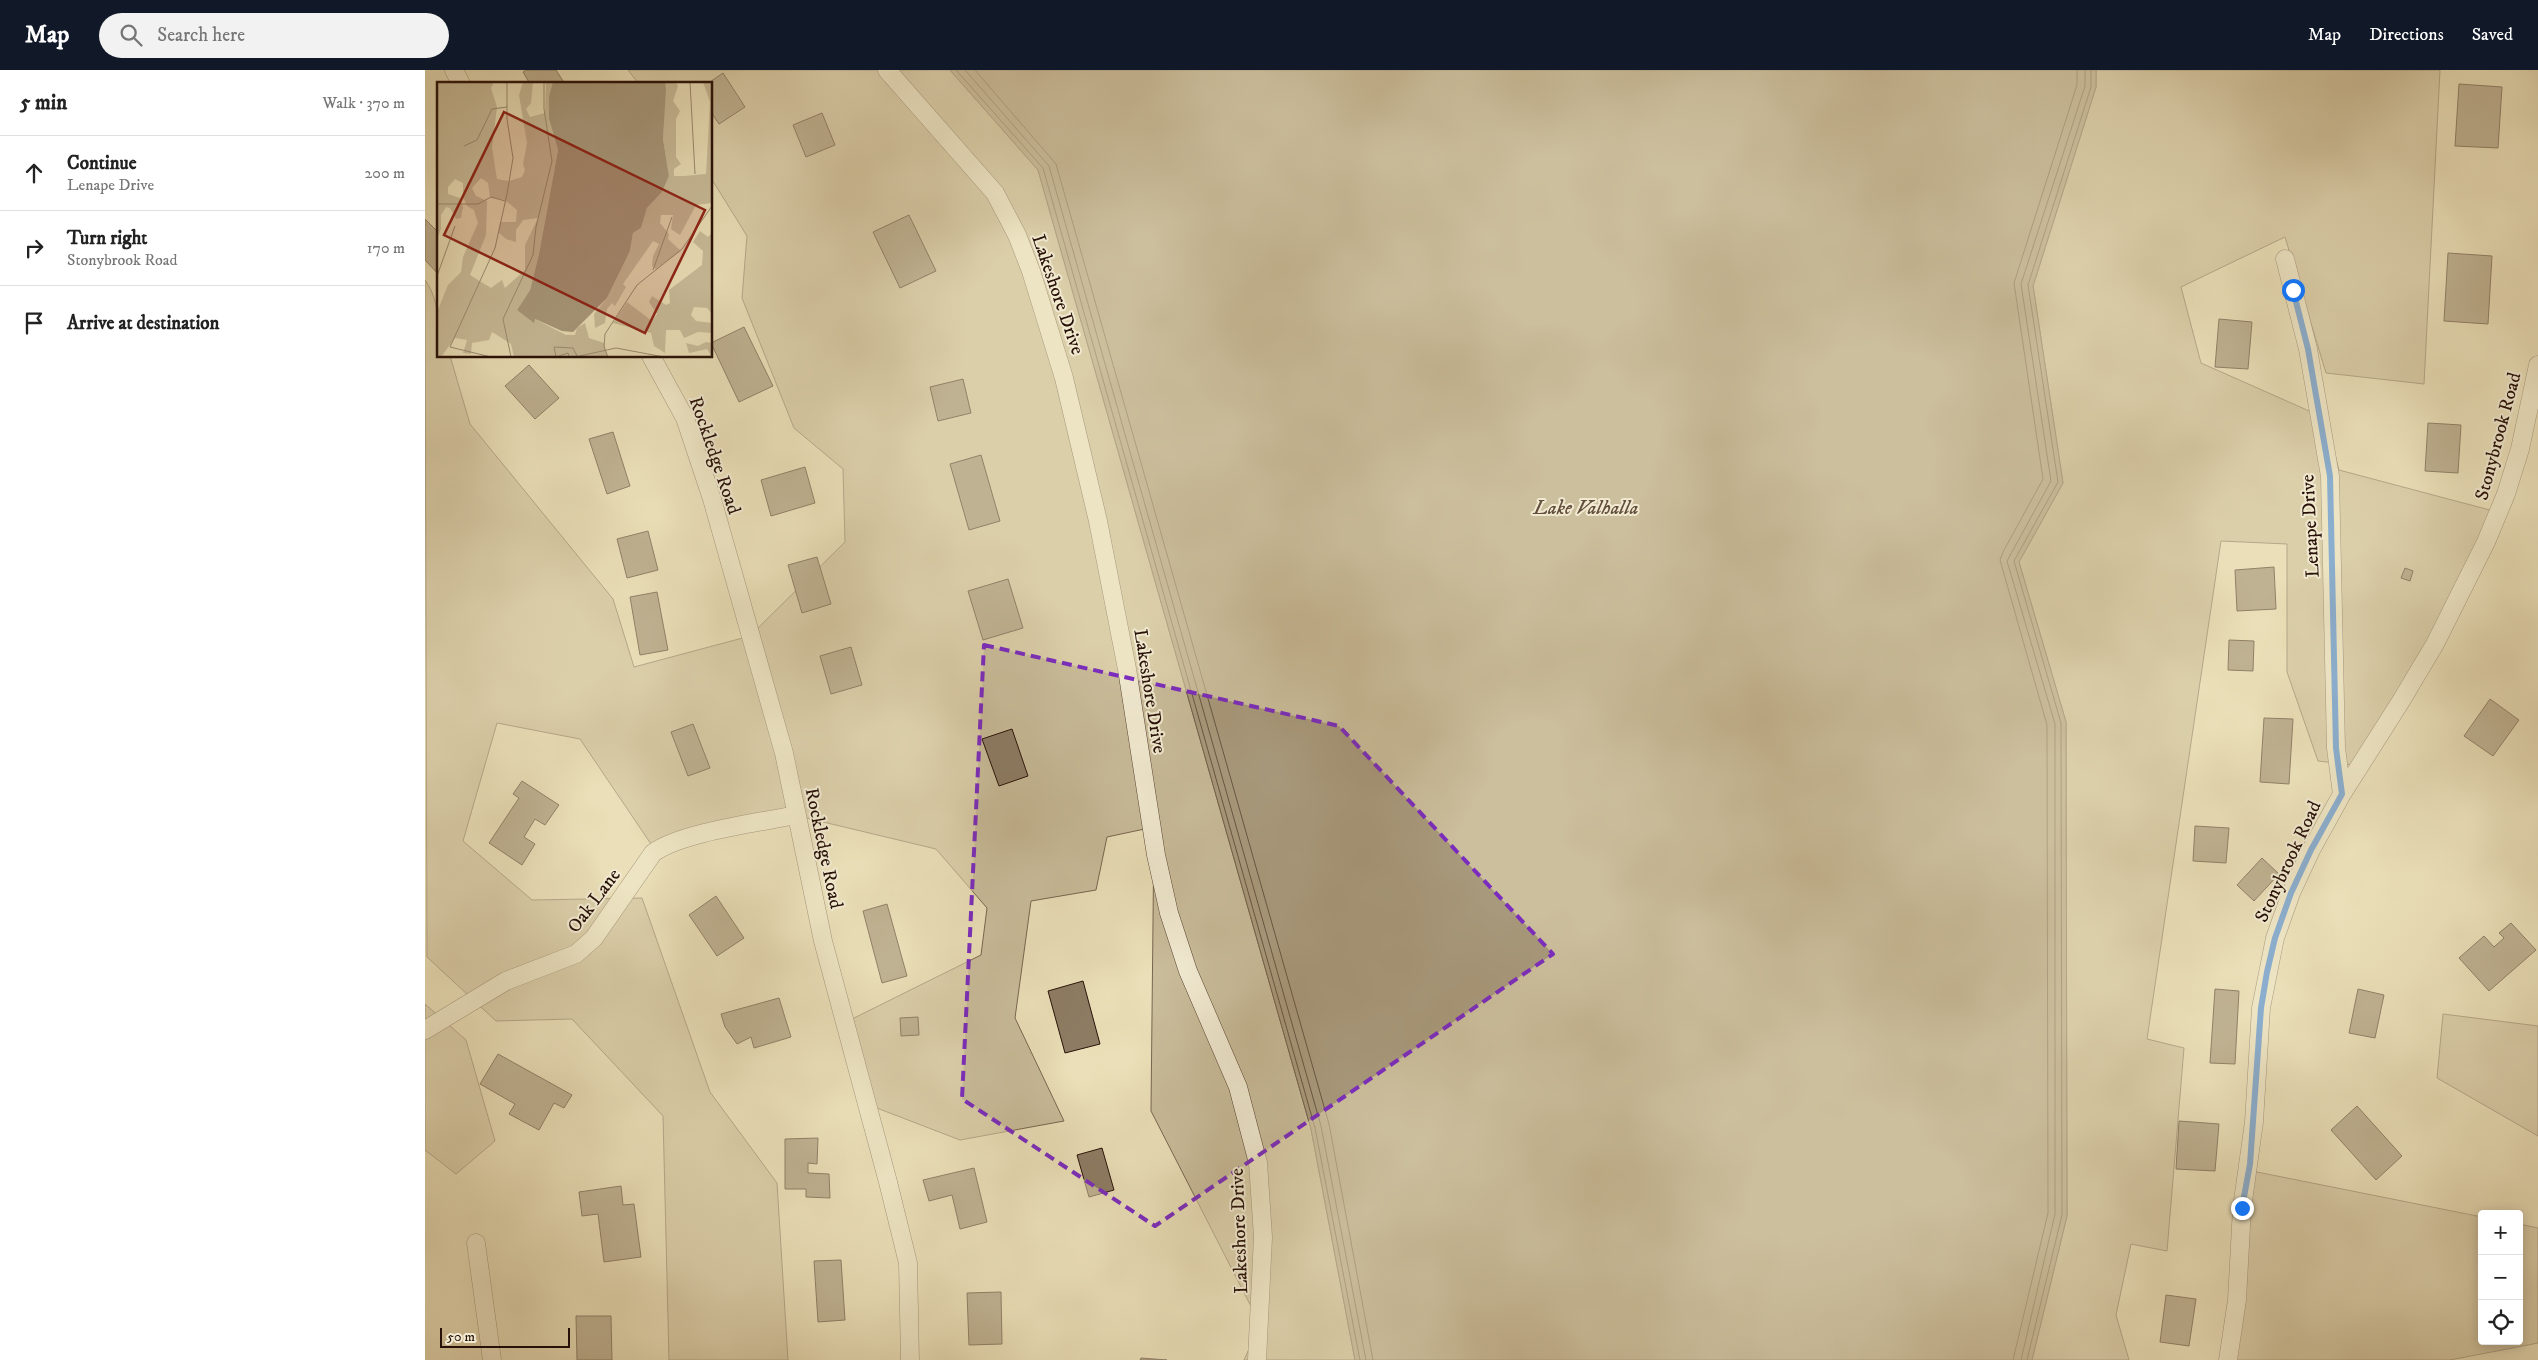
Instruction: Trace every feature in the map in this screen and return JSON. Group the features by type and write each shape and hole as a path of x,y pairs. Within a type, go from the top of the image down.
{"street":[{"path":"454,70 460,82"},
{"name":"Lakeshore Drive","path":"887,70 995,193 1017,235 1031,271 1064,378 1102,540 1127,669 1157,856 1169,913 1189,971 1238,1087 1258,1163 1263,1237 1262,1297 1257,1360"},
{"name":"Lenape Drive","path":"2285,259 2308,349 2330,476 2336,748 2342,794"},
{"name":"Rockledge Road","path":"652,358 685,418 712,498 784,753 823,941 888,1182 907,1263 910,1360"},
{"name":"Stonybrook Road","path":"2228,1360 2237,1300 2242,1208 2250,1164 2261,1008 2275,938 2291,893 2311,850 2342,794 2430,652 2486,542 2506,494 2520,449 2538,364"},
{"name":"Oak Lane","path":"425,1030 507,981 576,954 594,938 653,853 663,846 699,835 796,815"},
{"path":"476,1244 492,1360"}],"highlighted area":[{"path":"984,645 1339,726 1553,954 1155,1226 962,1099"}],"shaded area":[{"path":"628,70 950,70 1038,170 1311,1129 1355,1360 1244,1360 1260,1324 1151,1111 1154,827 1107,837 1096,890 1031,901 1015,1018 1064,1121 960,1140 869,1105 848,1021 981,955 987,908 936,849 794,815 655,850 580,739 497,723 463,841 532,900 642,898 710,1092 777,1183 788,1360 669,1360 663,1116 572,1019 496,1021 427,957 425,280 434,298 437,312 437,358 451,358 470,424 613,599 634,667 750,636 845,542 843,469 794,428 742,298 747,236 713,181 713,82 637,82"},
{"path":"2096,70 2440,70 2424,384 2326,373 2285,237 2181,287 2201,363 2325,418 2339,470 2501,513 2362,766 2318,761 2287,672 2287,544 2221,541 2147,1039 2184,1048 2167,1251 2131,1244 2116,1315 2129,1360 2032,1360 2067,1216 2066,722 2019,562 2063,483 2033,286 2096,87"},
{"path":"425,1004 466,1040 495,1141 456,1174 425,1150"},
{"path":"2443,1014 2538,1026 2538,1136 2437,1078"},
{"path":"2252,1171 2478,1216 2478,1345 2523,1345 2523,1225 2538,1228 2538,1343 2450,1360 2225,1360"}],"water":[{"name":"Lake Valhalla","path":"950,70 2096,70 2096,87 2033,286 2063,483 2019,562 2066,722 2067,1216 2032,1360 1355,1360 1311,1129 1038,170"}],"building":[{"path":"526,70 556,70 564,82 529,82 523,72"},
{"path":"723,73 745,107 719,124 713,115 713,82 710,82"},
{"path":"2459,84 2502,87 2498,148 2455,146"},
{"path":"822,113 835,145 806,157 793,125"},
{"path":"909,215 936,271 900,288 873,232"},
{"path":"425,219 437,231 437,273 425,260"},
{"path":"2448,253 2492,256 2488,324 2444,321"},
{"path":"2219,319 2252,322 2248,369 2215,367"},
{"path":"744,327 773,386 739,402 713,347 713,342"},
{"path":"529,365 559,398 535,419 505,386"},
{"path":"963,379 971,413 938,421 930,387"},
{"path":"2428,423 2461,425 2458,473 2425,471"},
{"path":"613,432 630,486 607,494 589,439"},
{"path":"981,455 1000,521 969,530 950,464"},
{"path":"805,467 815,503 771,516 761,480"},
{"path":"648,531 658,570 627,578 617,539"},
{"path":"817,557 831,604 802,613 788,565"},
{"path":"2274,567 2276,609 2237,611 2235,570"},
{"path":"2405,568 2413,571 2410,581 2401,578"},
{"path":"1008,579 1023,628 983,640 968,591"},
{"path":"657,592 668,650 640,655 630,597"},
{"path":"2229,640 2254,641 2253,671 2228,670"},
{"path":"851,647 862,685 831,694 820,656"},
{"path":"2490,699 2519,720 2493,756 2464,736"},
{"path":"2264,718 2293,719 2289,784 2260,782"},
{"path":"693,724 710,768 688,776 671,732"},
{"path":"1012,729 1028,776 999,786 982,739"},
{"path":"522,781 559,805 545,825 535,819 524,837 535,844 522,865 489,843 519,798 513,794"},
{"path":"2195,826 2229,828 2226,863 2193,861"},
{"path":"2262,858 2279,874 2254,901 2237,885"},
{"path":"716,896 744,938 717,956 689,915"},
{"path":"887,904 907,976 882,983 863,911"},
{"path":"2511,923 2536,950 2489,991 2459,958 2484,936 2494,947 2504,938 2499,933"},
{"path":"1083,981 1100,1044 1065,1053 1048,991"},
{"path":"2215,989 2239,991 2235,1064 2210,1063"},
{"path":"2358,989 2384,995 2375,1038 2349,1033"},
{"path":"779,998 791,1037 754,1048 751,1037 737,1044 725,1027 721,1014"},
{"path":"918,1017 919,1035 901,1036 900,1018"},
{"path":"498,1054 572,1095 564,1108 554,1103 539,1130 509,1114 515,1104 480,1084"},
{"path":"2357,1106 2402,1156 2376,1180 2331,1130"},
{"path":"2179,1121 2219,1124 2215,1171 2176,1169"},
{"path":"818,1138 817,1164 808,1163 808,1173 829,1174 830,1198 806,1197 806,1189 785,1189 785,1139"},
{"path":"1102,1148 1114,1190 1089,1197 1077,1155"},
{"path":"974,1168 987,1222 960,1229 952,1195 929,1201 923,1180"},
{"path":"621,1186 623,1205 634,1204 641,1257 604,1262 598,1214 582,1216 579,1192"},
{"path":"841,1260 845,1320 818,1322 814,1261"},
{"path":"1001,1292 1002,1344 969,1345 967,1293"},
{"path":"2166,1295 2196,1299 2189,1346 2160,1342"},
{"path":"576,1316 611,1316 612,1360 577,1360"},
{"path":"1141,1358 1167,1360 1140,1360"}],"route":[{"path":"2242,1208 2250,1164 2254,1122 2261,1008 2275,938 2291,893 2311,850 2342,794 2336,748 2330,476 2308,349 2293,290"}]}
